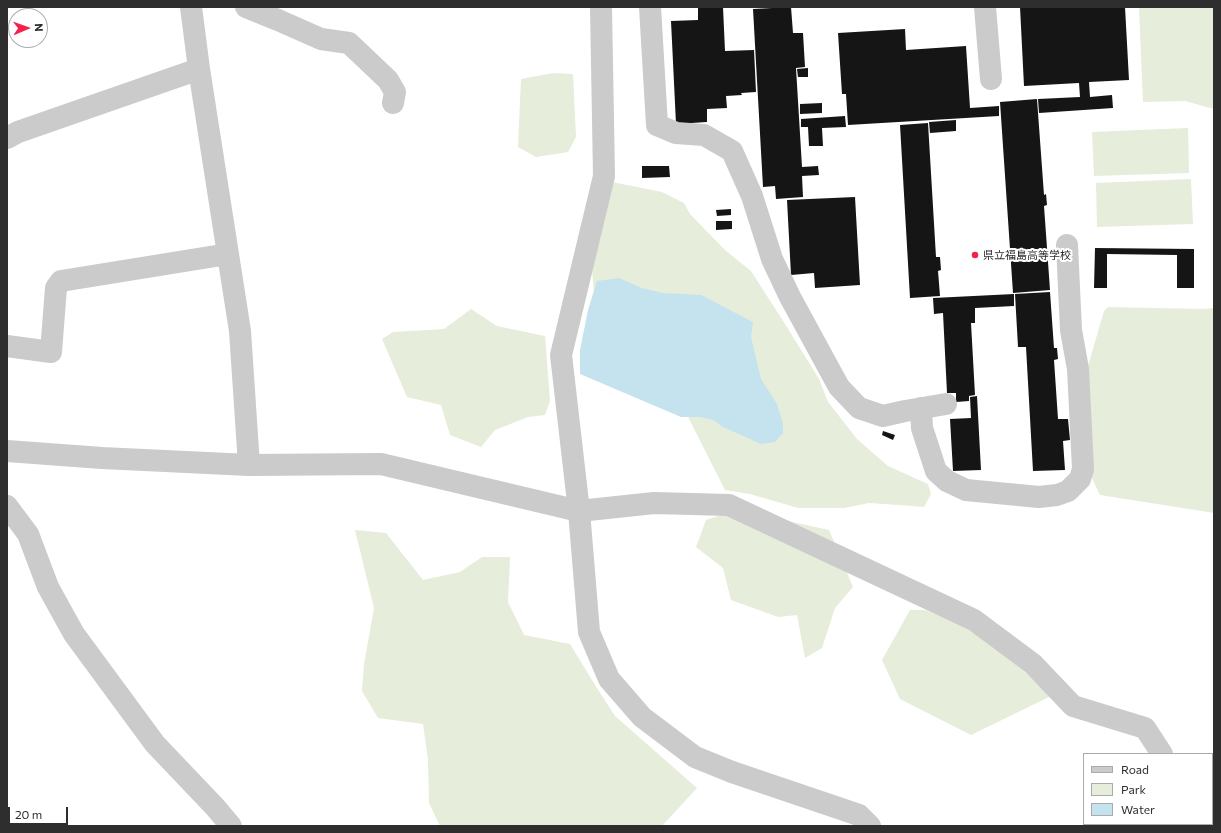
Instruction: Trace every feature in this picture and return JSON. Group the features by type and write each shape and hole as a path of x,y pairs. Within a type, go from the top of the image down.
{"street":[{"path":"191,7 199,69 240,331 249,465"},
{"path":"246,7 321,39 349,43 388,80 395,92 393,103"},
{"path":"601,7 604,176 561,356 579,511 589,632 609,679 642,717 695,757 732,772 859,815 870,826"},
{"path":"650,7 656,125 676,133 704,135 732,151 752,196 772,259 790,297 839,387 859,408 883,416 946,404"},
{"path":"985,7 991,78"},
{"path":"7,138 18,132 199,69"},
{"path":"921,408 922,428 936,471 947,481 966,490 1039,497 1057,495 1068,491 1080,479 1083,470 1078,369 1071,330 1068,246"},
{"path":"7,346 51,352 56,288 61,281 228,254"},
{"path":"7,451 102,458 249,465 381,464 579,511 654,503 729,505 974,620 1032,664 1073,706 1145,728 1161,753"},
{"path":"7,506 28,534 48,588 74,634 155,744 231,826"}],"green space":[{"path":"1139,7 1214,7 1214,109 1185,101 1143,102"},
{"path":"553,73 573,74 576,137 568,152 536,157 518,147 521,79"},
{"path":"1188,128 1189,173 1094,176 1092,132"},
{"path":"1191,179 1193,224 1097,227 1096,183"},
{"path":"612,182 662,192 684,203 690,214 725,250 751,271 819,379 828,402 857,439 888,466 928,484 931,494 924,507 869,503 844,508 798,508 750,494 725,490 685,411 594,294 592,269"},
{"path":"1108,307 1214,308 1214,513 1100,495 1091,476 1088,366 1104,311"},
{"path":"471,309 497,326 545,336 550,401 545,415 528,417 495,430 481,447 450,435 441,405 407,397 382,339 393,332 444,329"},
{"path":"724,514 769,517 829,530 853,587 835,608 822,648 805,658 797,615 778,617 731,600 723,568 696,547 706,520"},
{"path":"355,530 386,533 423,580 460,572 482,557 510,557 508,602 524,635 570,644 615,716 697,788 662,826 440,826 429,803 428,760 423,724 378,718 362,691 364,664 374,608"},
{"path":"910,610 925,610 970,627 1053,695 971,735 900,699 882,660"}],"water":[{"path":"619,278 642,288 663,293 701,295 753,322 751,337 761,379 777,404 783,424 783,433 775,442 761,444 723,427 713,420 700,417 681,417 580,374 580,350 588,310 597,281"}],"building":[{"path":"698,7 723,7 725,51 754,50 756,92 726,96 727,108 707,109 707,122 676,124 671,21 698,20"},
{"path":"791,7 793,33 803,33 805,67 796,68 802,167 818,166 819,175 802,176 803,197 776,199 775,186 763,187 753,9"},
{"path":"1020,7 1125,7 1129,80 1089,82 1090,97 1112,95 1113,108 1039,113 1038,99 1080,97 1079,83 1024,86"},
{"path":"905,29 906,50 966,46 970,108 999,106 999,116 848,125 846,94 842,94 838,33"},
{"path":"808,68 808,77 798,77 797,69"},
{"path":"1037,99 1044,195 1046,194 1047,205 1044,206 1050,290 1013,293 1000,102"},
{"path":"822,103 822,113 800,114 800,104"},
{"path":"845,116 846,127 822,128 823,146 809,146 808,127 801,127 801,119"},
{"path":"956,120 956,131 930,133 929,122"},
{"path":"928,123 936,257 940,257 941,270 938,271 940,296 910,298 900,125"},
{"path":"642,166 669,166 670,177 642,178"},
{"path":"855,197 860,285 815,288 814,273 791,275 787,200"},
{"path":"731,209 731,215 717,216 716,210"},
{"path":"716,221 732,221 732,229 716,230"},
{"path":"1095,248 1194,249 1194,288 1177,288 1177,255 1107,254 1107,288 1094,288"},
{"path":"1050,292 1054,348 1057,348 1058,359 1054,360 1058,419 1068,419 1070,440 1063,441 1065,470 1033,471 1026,347 1018,347 1015,294"},
{"path":"1014,294 1014,306 975,308 975,323 971,323 975,395 969,396 969,401 956,402 956,393 947,393 943,313 934,314 933,298"},
{"path":"977,396 981,470 953,471 950,419 971,418 970,397"},
{"path":"883,431 895,435 893,440 882,435"}],"place":[{"name":"県立福島高等学校","path":"975,255"}]}
